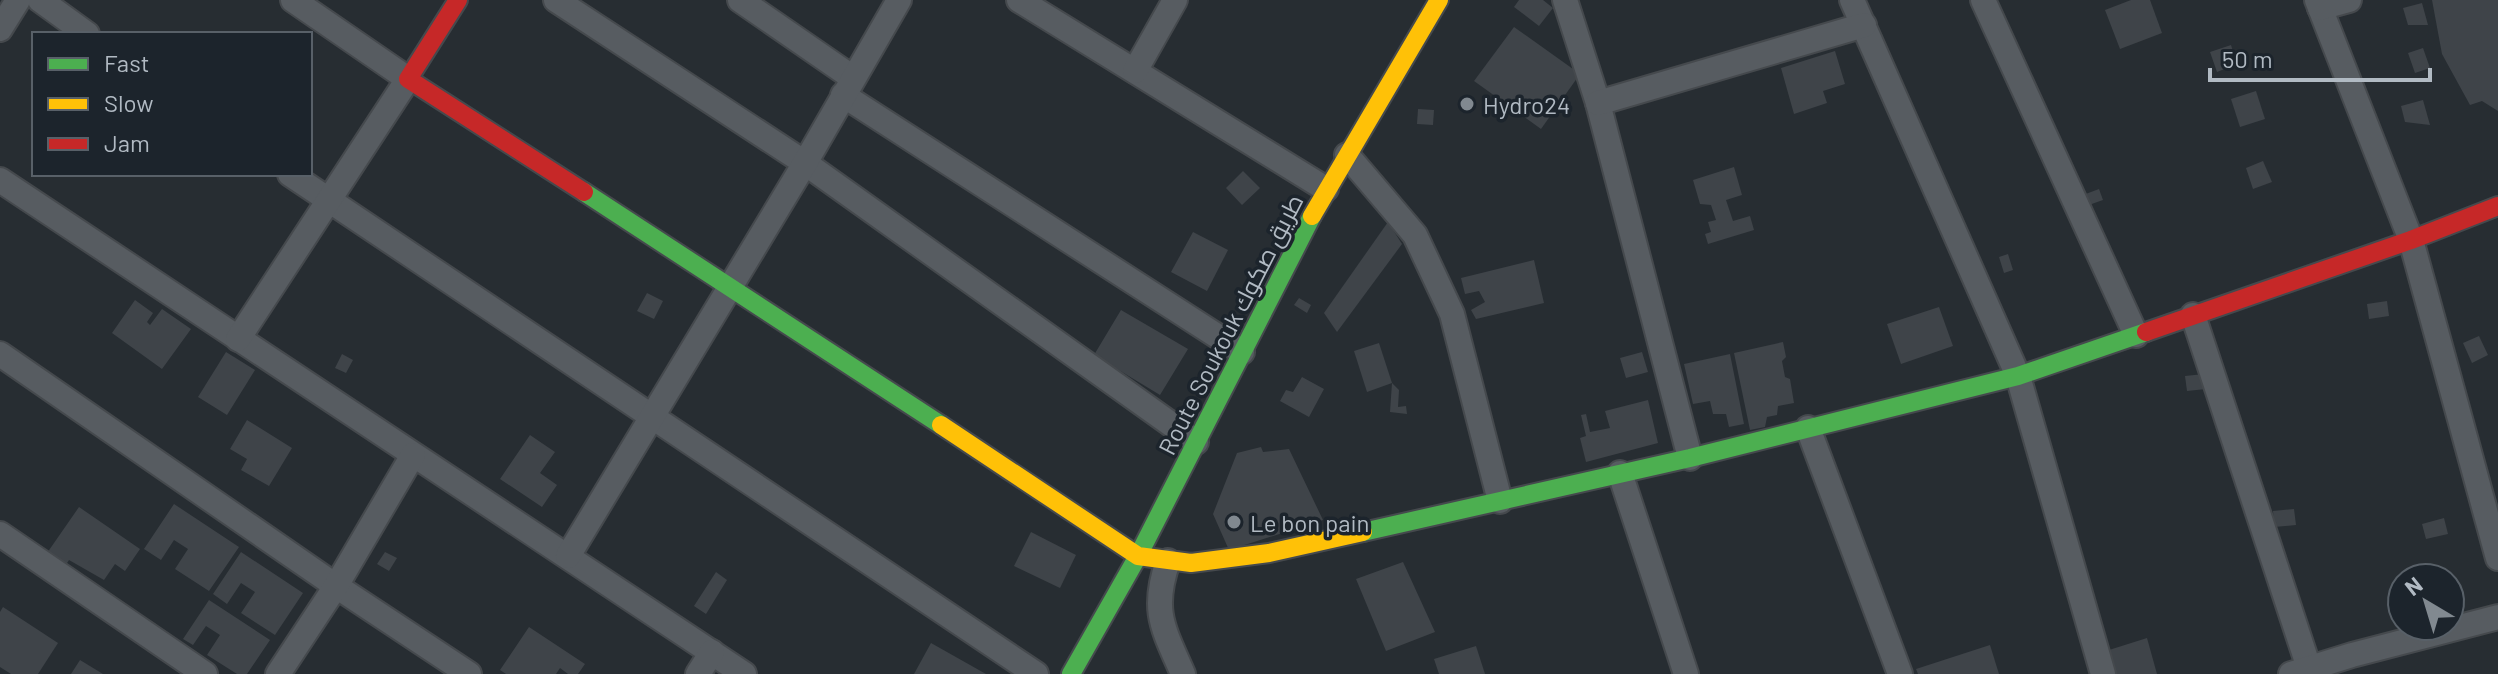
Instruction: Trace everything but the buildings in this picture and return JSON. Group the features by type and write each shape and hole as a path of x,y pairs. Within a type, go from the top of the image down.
{"street":[{"path":"0,29 18,0"},
{"path":"40,0 84,32"},
{"path":"293,0 408,79 730,286 1138,556 1168,561 1191,563 1269,553 1690,458 2018,376 2411,240 2498,206"},
{"path":"238,339 458,0"},
{"path":"556,0 805,163 1196,442"},
{"path":"740,0 848,86 1242,352"},
{"path":"568,556 805,163 899,0"},
{"path":"1019,0 1326,189"},
{"path":"1135,71 1175,0"},
{"name":"Route Soukouk طريق صكوك","path":"1071,674 1138,556 1326,189 1439,0"},
{"path":"1565,0 1598,103 1690,458"},
{"path":"1852,0 2018,376 2103,674"},
{"path":"1983,0 2136,335"},
{"path":"2349,0 2319,4 2411,240 2498,558"},
{"path":"1598,103 1864,25"},
{"path":"1347,155 1415,235 1452,314 1500,501"},
{"path":"293,176 1036,674"},
{"path":"0,180 744,674"},
{"path":"2193,315 2300,671 2355,664 2498,617"},
{"path":"0,354 469,674"},
{"path":"1808,428 1900,674"},
{"path":"278,674 336,586 413,455"},
{"path":"1620,473 1686,674"},
{"path":"0,534 205,674"},
{"path":"1168,561 1160,585 1160,615 1183,674"},
{"path":"698,674 712,652"}],"traffic: fast":[{"path":"584,192 941,425"},
{"path":"1071,674 1138,556 1312,216"},
{"path":"1363,532 1690,458 2018,376 2146,332"}],"traffic: slow":[{"path":"1312,216 1439,0"},
{"path":"941,425 1138,556 1191,563 1269,553 1363,532"}],"traffic: jam":[{"path":"458,0 408,79 584,192"},
{"path":"2146,332 2411,240 2498,206"}],"place":[{"name":"Hydro24","path":"1467,104"},
{"name":"Le bon pain","path":"1234,522"}]}
